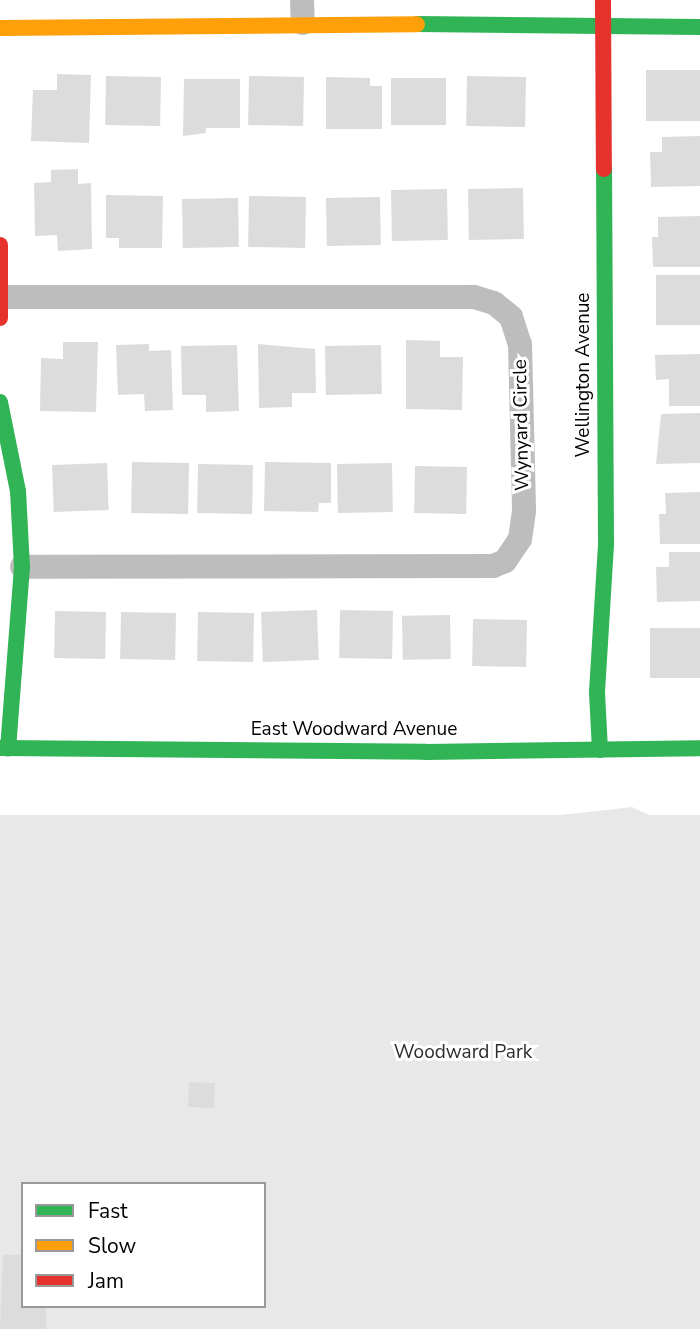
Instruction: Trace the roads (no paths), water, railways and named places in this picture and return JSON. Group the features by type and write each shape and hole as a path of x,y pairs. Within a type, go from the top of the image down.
{"street":[{"name":"Wellington Avenue","path":"600,750 597,692 606,544 603,0"},
{"path":"0,27 303,12 604,26 700,27"},
{"path":"0,245 0,318"},
{"name":"Wynyard Circle","path":"1,297 474,297 494,303 511,317 520,344 524,511 520,539 505,561 492,566 22,567"},
{"path":"0,402 18,491 22,567 3,749"},
{"name":"East Woodward Avenue","path":"3,749 700,748"}],"park label":[{"name":"Woodward Park","path":"463,1053"}]}
